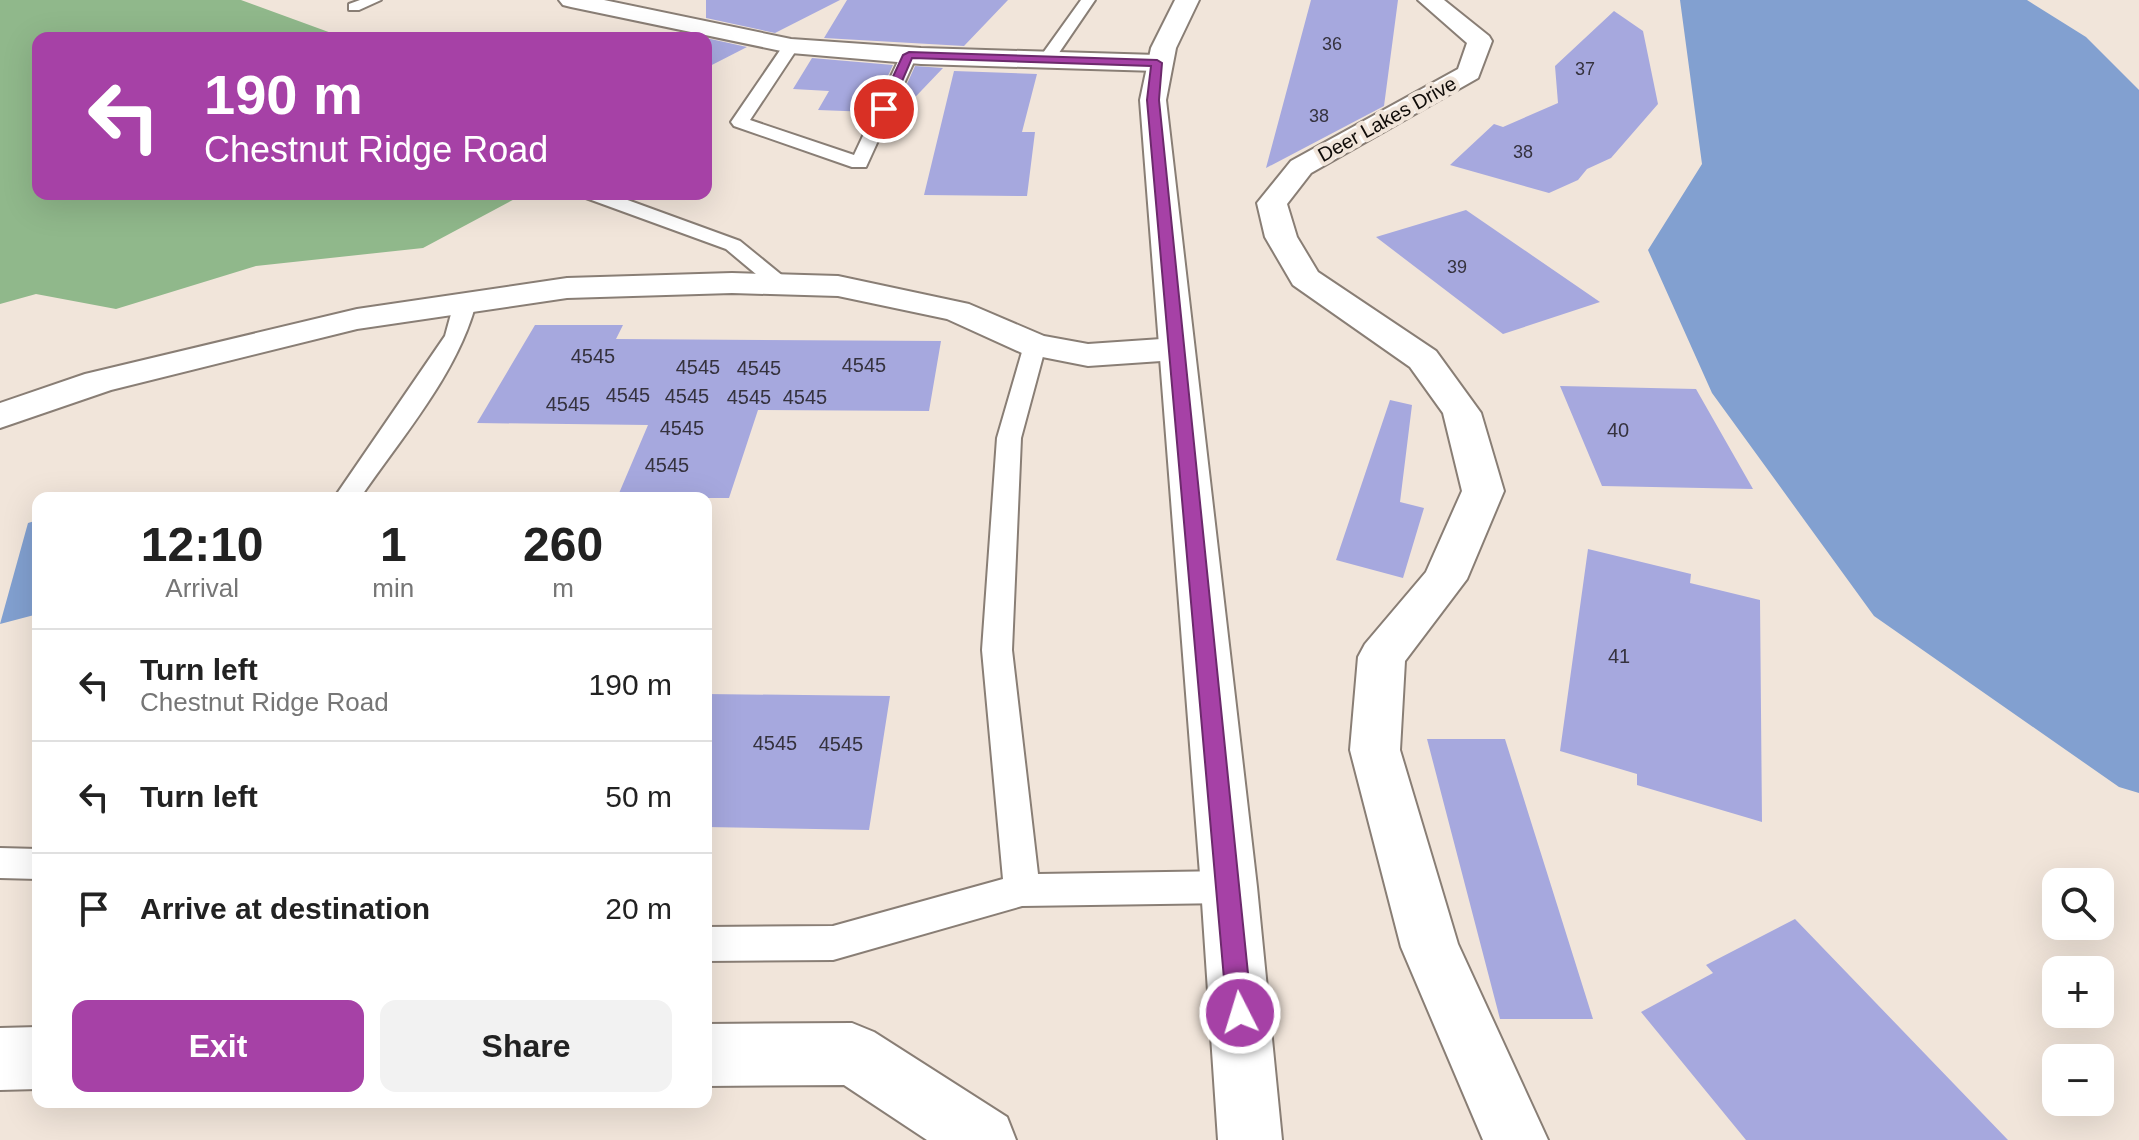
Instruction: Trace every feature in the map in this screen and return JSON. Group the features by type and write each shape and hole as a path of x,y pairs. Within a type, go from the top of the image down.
{"street":[{"path":"571,0 791,46 909,55 1157,63"},
{"path":"1187,0 1172,23 1157,63 1153,100 1229,887 1250,1140"},
{"name":"Deer Lakes Drive","path":"1430,0 1480,41 1469,73 1301,167 1272,203 1281,237 1305,278 1423,359 1462,413 1483,491 1445,579 1382,657 1375,750 1430,947 1516,1140"},
{"path":"0,416 98,382 357,319 567,288 838,286 957,311 1035,345 1088,355 1176,349"},
{"path":"712,1055 852,1054 984,1140"},
{"path":"0,1059 32,1058"}],"lane":[{"path":"354,7 374,0"},
{"path":"1046,60 1088,0"},
{"path":"791,46 740,122 859,163 909,55"},
{"path":"609,200 733,245 783,285"},
{"path":"351,492 456,336 465,303"},
{"path":"1022,890 997,650 1009,438 1035,345"},
{"path":"0,863 32,864"},
{"path":"712,944 833,943 1022,890 1229,887"}],"green space":[{"path":"0,0 241,0 329,32 32,32 32,200 513,200 423,248 256,266 116,309 36,294 0,304"}],"water":[{"path":"1680,0 2027,0 2086,37 2139,90 2139,793 2119,787 1874,616 1712,393 1648,250 1702,164"},
{"path":"32,522 32,616 0,624 28,523"}],"building":[{"path":"706,0 840,0 775,33 706,18"},
{"path":"847,0 1008,0 964,46 824,38"},
{"path":"1311,0 1398,0 1384,106 1266,168"},
{"path":"1614,11 1643,31 1658,104 1611,158 1587,169 1578,180 1549,193 1450,165 1494,124 1503,127 1558,103 1555,66"},
{"path":"712,39 747,47 712,65"},
{"path":"812,58 893,65 871,112 818,110 829,91 793,89"},
{"path":"915,66 943,68 900,113 894,113"},
{"path":"954,71 1037,74 1022,132 1035,132 1027,196 924,195"},
{"path":"1466,210 1600,302 1503,334 1376,237"},
{"path":"535,325 623,325 616,339 941,341 929,411 758,410 729,498 712,498 712,492 620,492 648,425 477,423"},
{"path":"1560,386 1696,389 1753,489 1602,486"},
{"path":"1390,400 1412,405 1400,502 1424,508 1403,578 1336,560"},
{"path":"1588,549 1691,574 1690,583 1760,600 1762,822 1637,785 1637,774 1560,751"},
{"path":"712,694 890,696 869,830 712,827"},
{"path":"1427,739 1505,739 1593,1019 1500,1019"},
{"path":"1795,919 2008,1140 1746,1140 1641,1012 1713,973 1706,965"}],"route":[{"path":"884,109 909,55 1157,63 1153,100 1240,1013"}]}
